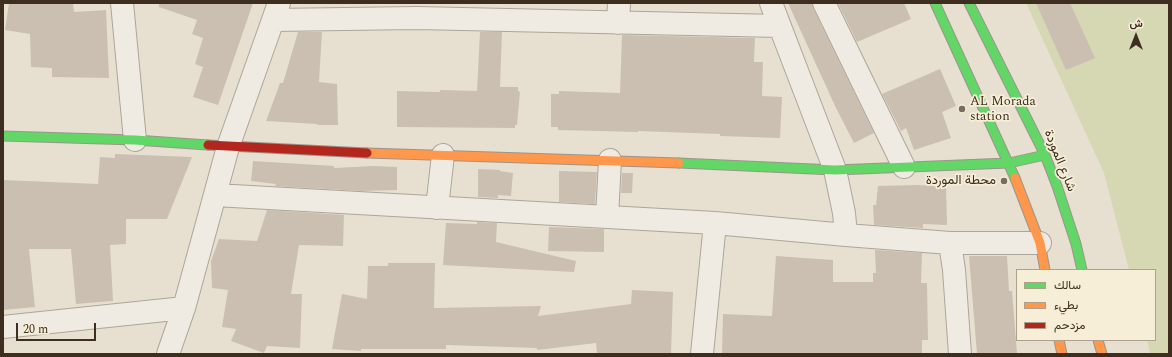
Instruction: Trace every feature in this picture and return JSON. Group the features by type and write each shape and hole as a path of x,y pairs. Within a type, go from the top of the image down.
{"street":[{"path":"122,3 135,140"},
{"path":"771,3 835,170 844,213 846,235"},
{"path":"824,3 904,167"},
{"path":"935,3 1009,163 1040,243 1046,269"},
{"name":"شارع الموردة","path":"969,3 1045,155 1076,244 1082,269"},
{"path":"169,354 184,308 228,147 276,12 418,11 618,13 780,26"},
{"path":"3,136 135,140 228,147 610,160 835,170 1009,163 1045,155"},
{"path":"437,208 443,155"},
{"path":"608,217 610,160"},
{"path":"215,195 715,223 950,243 1040,243"},
{"path":"702,354 715,223"},
{"path":"950,243 960,354"},
{"path":"3,327 184,308"},
{"path":"1059,341 1062,354"},
{"path":"1098,341 1102,354"}],"green space":[{"path":"1026,3 1169,3 1169,354 1150,354 1147,341 1156,341 1156,269 1129,269 1104,173"}],"building":[{"path":"9,3 73,3 74,12 106,10 109,78 52,77 52,68 31,67 30,34 5,30"},
{"path":"159,3 253,3 218,105 193,97 203,67 195,64 203,38 192,34 197,20 159,7"},
{"path":"788,3 812,3 813,8 874,133 854,143 836,108"},
{"path":"838,3 904,3 911,19 857,42"},
{"path":"1036,3 1070,3 1095,58 1066,70"},
{"path":"298,32 322,32 319,82 337,84 338,125 266,121 280,83 283,83"},
{"path":"480,32 502,32 500,87 518,87 518,91 520,92 517,125 515,125 515,128 397,127 397,91 477,91"},
{"path":"622,35 755,38 754,62 763,62 762,96 782,97 780,138 638,131 558,130 558,127 551,127 551,94 559,94 559,91 620,93"},
{"path":"940,69 956,106 942,112 951,138 914,150 906,128 901,131 882,94"},
{"path":"115,154 192,157 167,219 126,219 126,244 110,245 113,301 76,304 71,249 29,249 35,307 3,310 3,180 98,184 100,157 115,158"},
{"path":"253,161 334,166 334,168 373,166 397,167 397,190 362,191 275,186 276,184 251,181"},
{"path":"478,169 500,170 513,173 511,196 498,195 498,198 478,197"},
{"path":"559,171 597,172 595,204 559,202"},
{"path":"622,173 633,173 632,193 621,193"},
{"path":"918,185 946,187 947,225 923,224 923,228 874,225 873,205 876,205 878,186"},
{"path":"267,210 344,215 343,246 299,245 291,294 302,294 300,348 267,346 264,353 231,341 236,329 222,327 228,290 212,288 211,261 219,239 257,241"},
{"path":"477,222 497,223 496,242 576,261 574,272 443,265 446,223 477,224"},
{"path":"549,227 604,229 604,252 548,251"},
{"path":"875,250 922,253 921,283 927,283 928,340 922,340 922,354 722,354 723,314 772,316 776,256 833,260 833,282 873,282 873,273 876,273"},
{"path":"969,256 1007,256 1009,291 1012,291 1017,354 977,354"},
{"path":"388,263 435,263 434,308 541,306 538,316 631,304 632,290 673,292 671,354 597,354 596,343 537,350 537,348 446,345 446,349 361,349 361,351 332,349 342,294 367,299 368,266 388,266"}],"traffic: fast":[{"path":"935,3 1015,178"},
{"path":"969,3 1045,155 1076,244 1082,269"},
{"path":"3,136 135,140 208,145"},
{"path":"679,163 835,170 1009,163 1045,155"}],"traffic: slow":[{"path":"367,153 679,163"},
{"path":"1015,178 1040,243 1045,269"},
{"path":"1059,341 1062,354"},
{"path":"1098,341 1102,354"}],"traffic: jam":[{"path":"208,145 367,153"}],"place":[{"name":"AL Morada station","path":"962,109"},
{"name":"محطة الموردة","path":"1004,181"}]}
